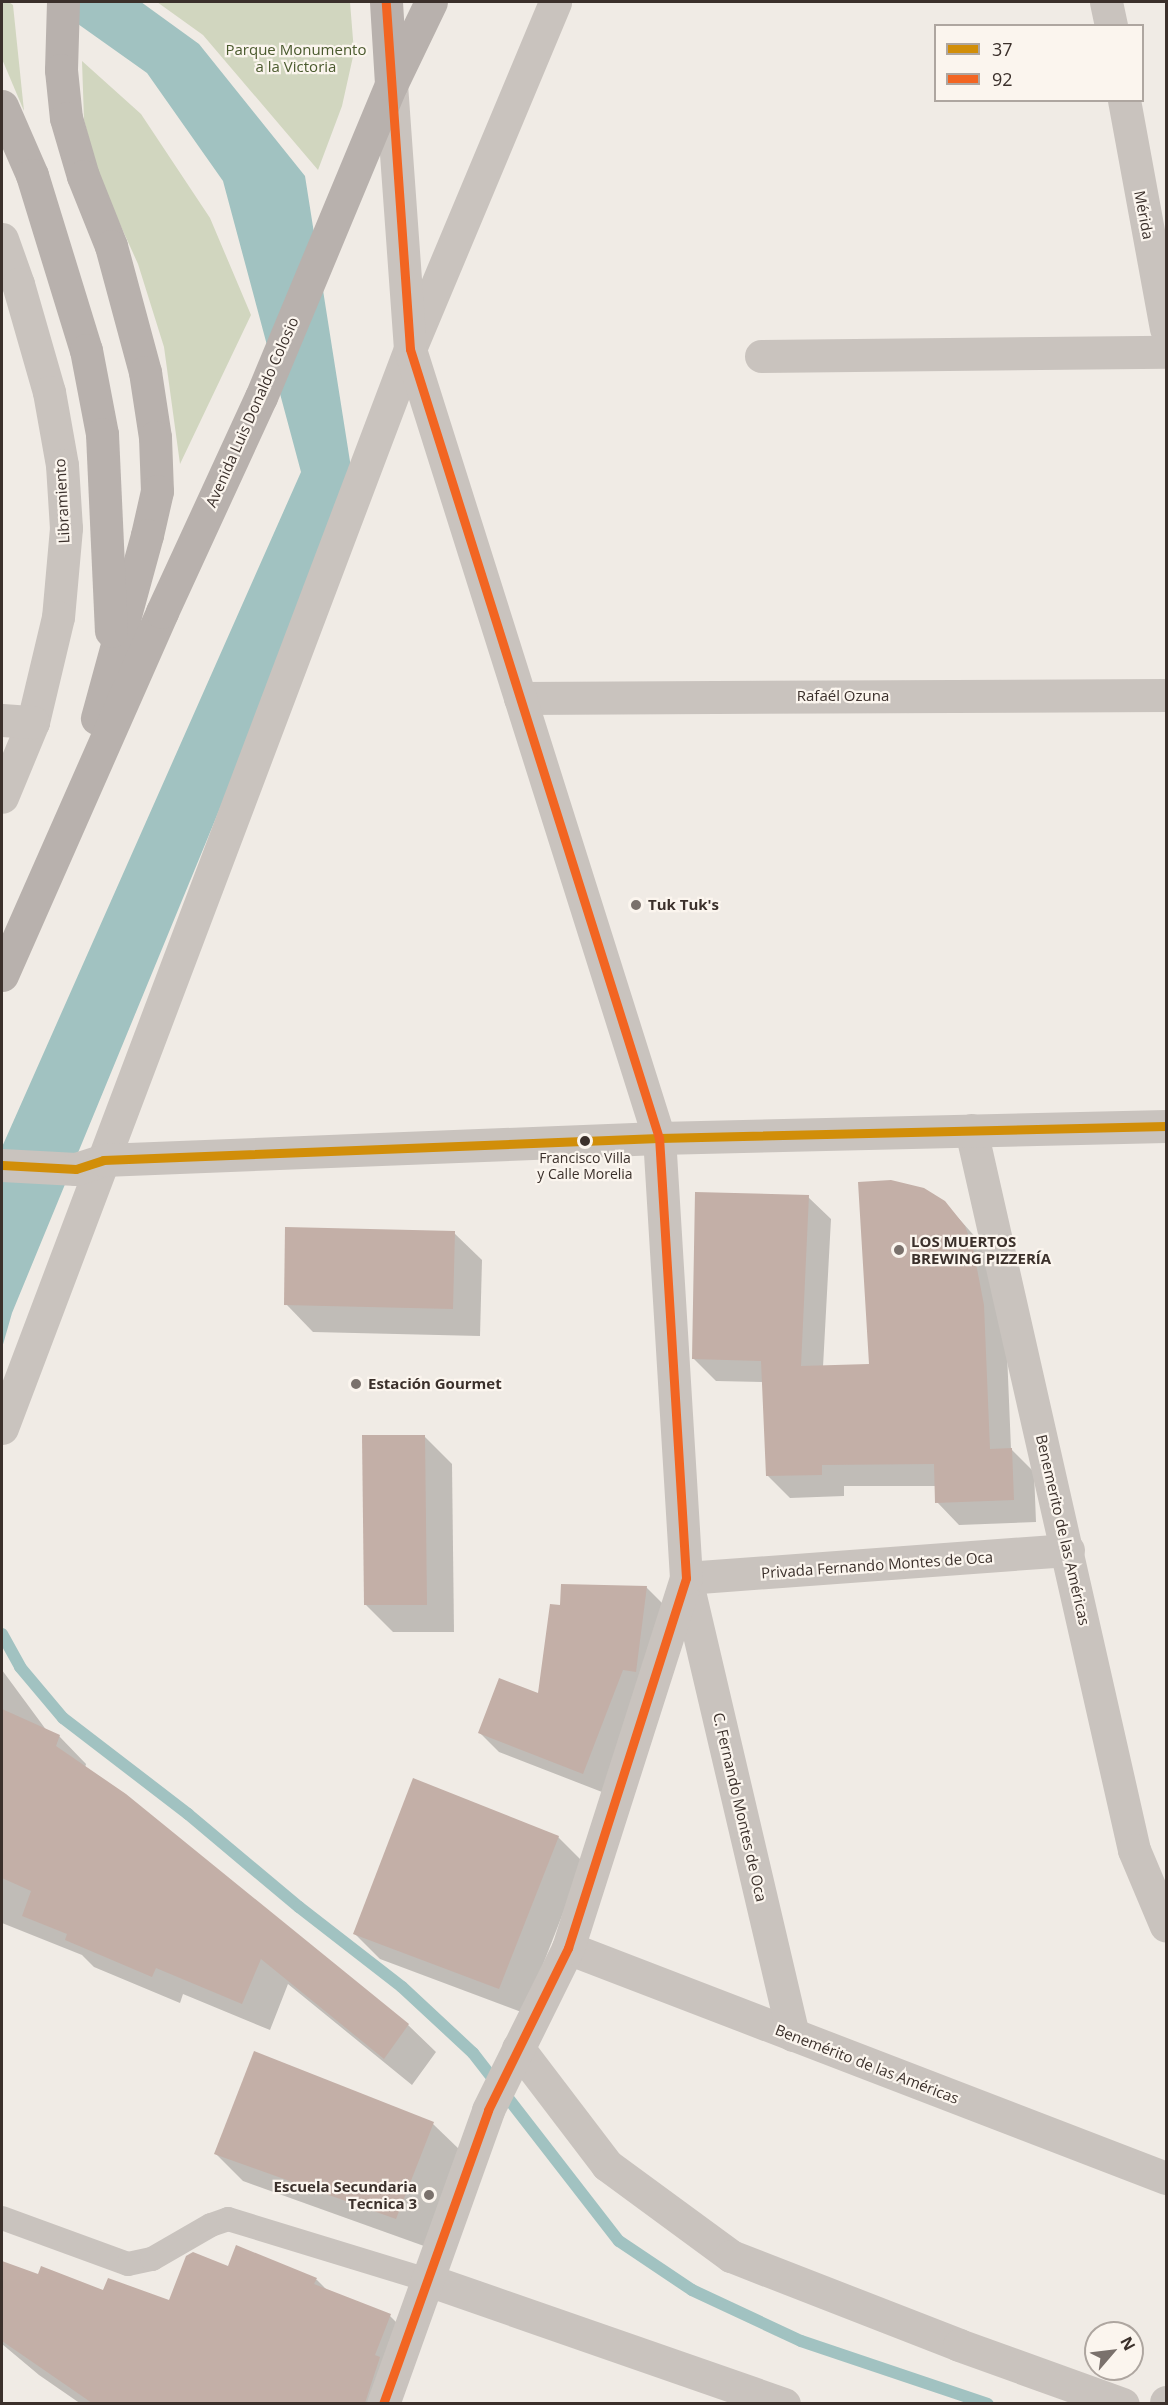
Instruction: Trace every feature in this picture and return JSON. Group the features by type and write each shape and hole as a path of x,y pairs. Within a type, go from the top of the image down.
{"main road":[{"name":"Avenida Luis Donaldo Colosio","path":"63,2 61,70 66,118 82,176 111,246 145,372 155,437 157,491 147,535 68,821"},
{"path":"386,2 391,85"},
{"name":"Avenida Luis Donaldo Colosio","path":"2,975 68,821 261,397 342,208 391,85 432,2"},
{"path":"2,106 32,175 86,350 102,434 112,661"}],"street":[{"path":"2,1428 90,1164 410,349 555,2"},
{"path":"1106,2 1111,24"},
{"path":"383,2403 488,2110 568,1948 686,1578 659,1138 410,349 391,85"},
{"name":"Mérida","path":"1125,102 1155,217 1167,328"},
{"name":"Libramiento","path":"2,239 18,284 49,392 63,476 66,528 58,617 17,721 2,797"},
{"path":"761,356 1167,352"},
{"name":"Rafaél Ozuna","path":"520,698 1167,695"},
{"path":"2,1165 90,1164 659,1138 1167,1126"},
{"name":"Benemerito de las Américas","path":"971,1130 1068,1550 1134,1850 1167,1926"},
{"name":"Privada Fernando Montes de Oca","path":"686,1578 1068,1550"},
{"name":"C. Fernando Montes de Oca","path":"686,1578 793,2035"},
{"name":"Benemérito de las Américas","path":"568,1948 1167,2178"},
{"path":"512,2060 607,2165 731,2256 958,2345 1123,2403"},
{"path":"428,2280 784,2403"}],"lane":[{"path":"2,2218 128,2264 152,2259 211,2225 228,2219 428,2280"}],"green space":[{"path":"2,2 9,2 13,5 24,111 2,59"},
{"name":"Parque Monumento a la Victoria","path":"157,2 350,2 354,52 342,106 318,170 203,35"},
{"path":"82,61 141,114 210,218 251,315 180,464 164,347 138,264 100,180 84,120"}],"water":[{"path":"47,2 141,2 199,44 305,176 355,493 300,614 12,1313 2,1348 2,1147 301,472 223,181 147,73"}],"building":[{"path":"891,1180 924,1188 945,1201 965,1226 973,1248 984,1305 990,1449 1012,1448 1014,1500 935,1503 934,1464 822,1465 822,1475 766,1476 761,1361 692,1359 695,1192 809,1195 801,1366 869,1364 858,1182"},
{"path":"285,1227 455,1231 453,1309 284,1305"},
{"path":"362,1435 425,1435 427,1605 364,1605"},
{"path":"561,1584 647,1586 636,1672 623,1670 583,1774 478,1733 499,1678 538,1693 550,1604 560,1605"},
{"path":"2,1709 60,1735 56,1746 126,1794 409,2024 384,2059 261,1959 242,2004 156,1968 152,1977 65,1940 67,1934 22,1916 31,1891 2,1878"},
{"path":"413,1778 559,1836 499,1989 353,1934"},
{"path":"254,2051 434,2122 396,2219 214,2154"},
{"path":"236,2245 317,2278 314,2284 391,2314 375,2355 380,2357 365,2403 92,2403 2,2341 2,2261 38,2274 41,2266 103,2290 108,2278 169,2300 186,2256 193,2252 228,2266"}],"waterway":[{"path":"2,1634 20,1667 63,1718 188,1814 299,1907 402,1987 473,2053 619,2241 692,2290 801,2341 988,2404"}],"transit line":[{"name":"92","path":"383,2404 488,2110 568,1948 686,1578 659,1138 410,349 386,2"},
{"name":"37","path":"2,1165 76,1169 103,1160 659,1138 1166,1126"}],"place":[{"name":"Tuk Tuk's","path":"636,905"},
{"name":"Francisco Villa y Calle Morelia","path":"585,1141"},
{"name":"LOS MUERTOS BREWING PIZZERÍA","path":"899,1250"},
{"name":"Estación Gourmet","path":"356,1384"},
{"name":"Escuela Secundaria Tecnica 3","path":"429,2195"}]}
